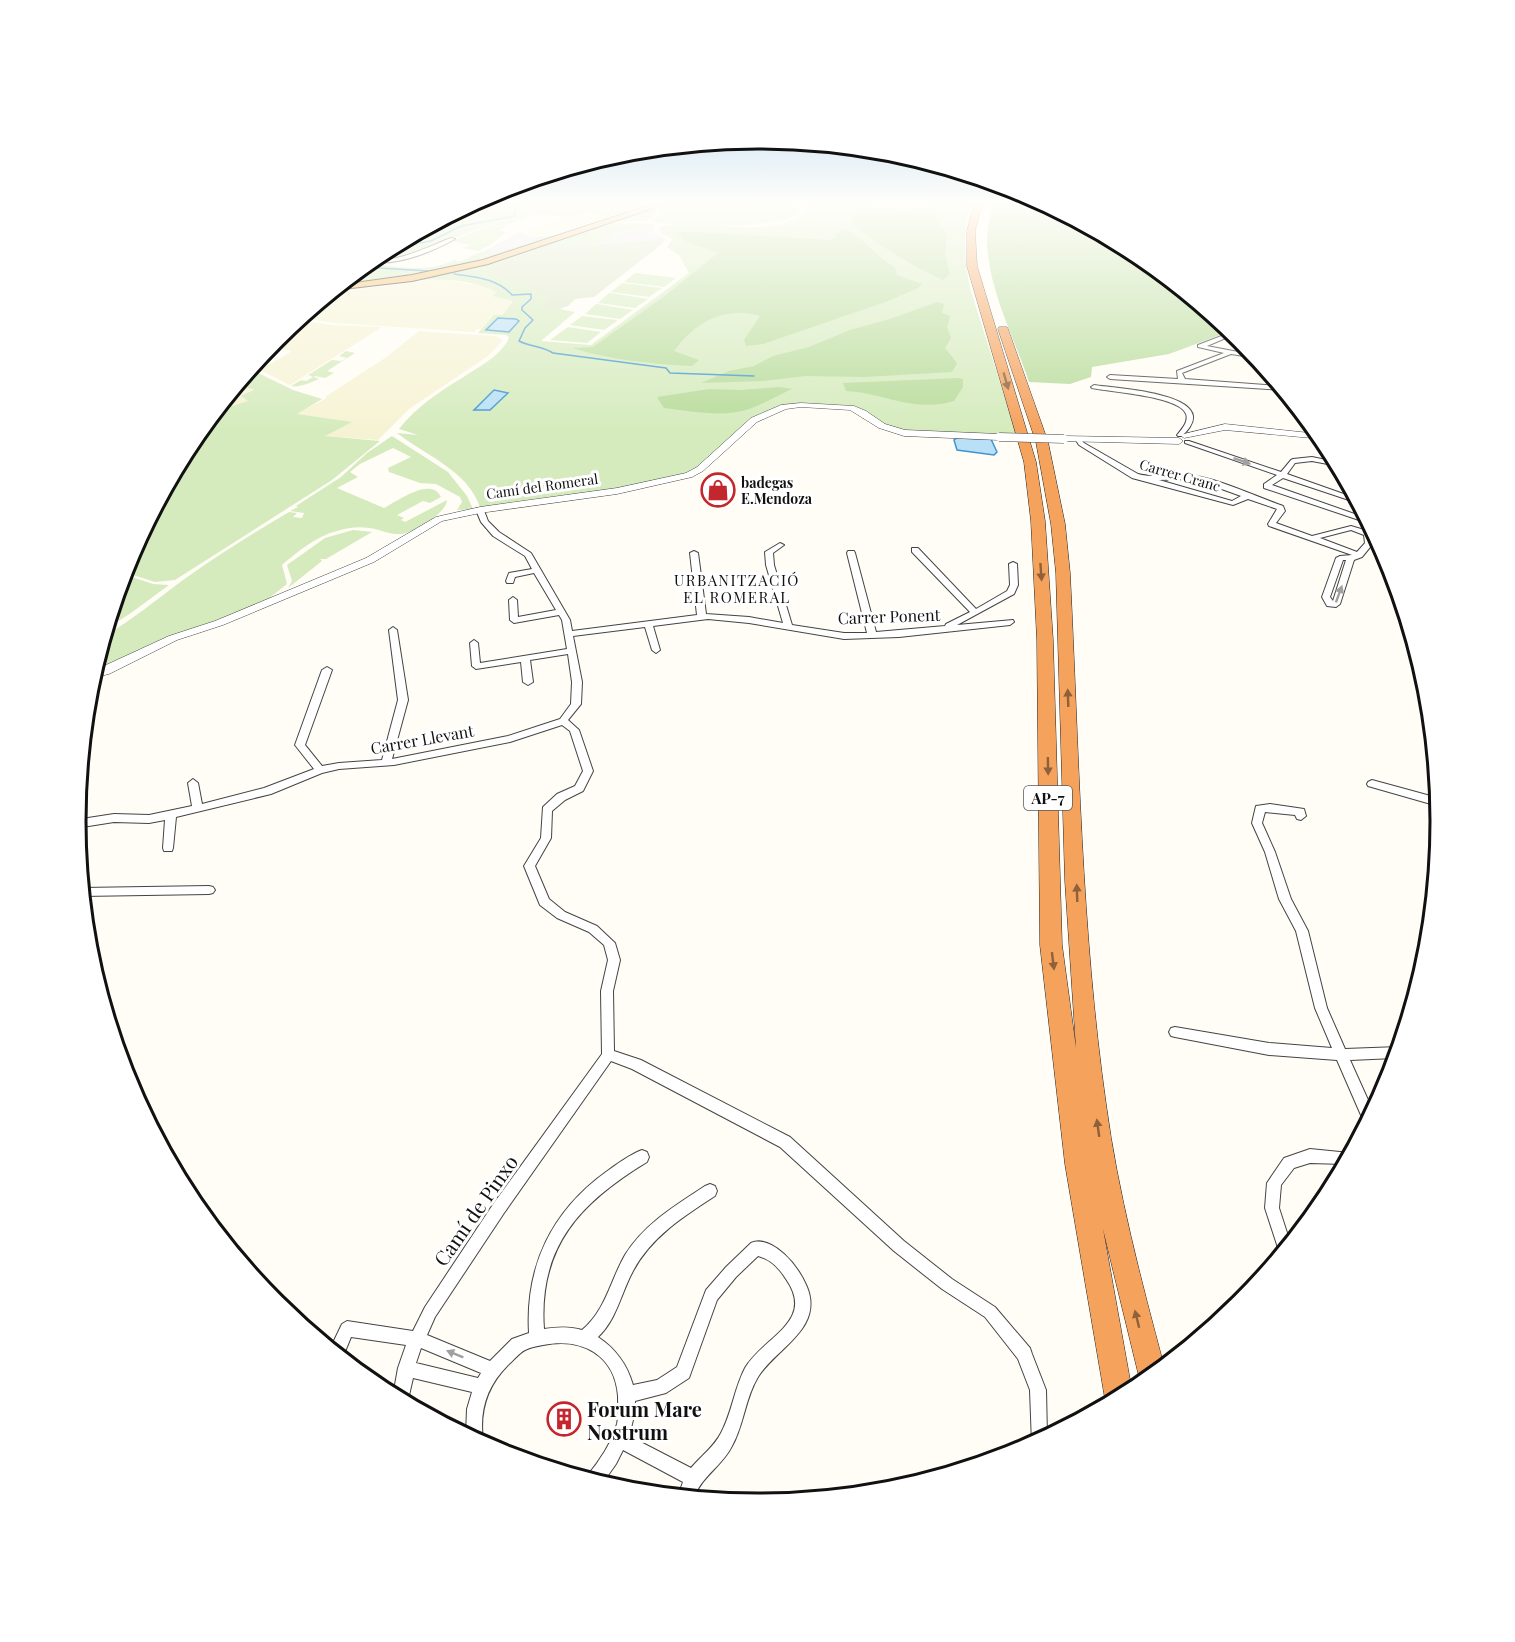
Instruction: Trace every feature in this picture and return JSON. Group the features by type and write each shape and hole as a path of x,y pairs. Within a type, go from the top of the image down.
{"highway":[{"path":"351,286 407,279"},
{"name":"AP-7","path":"976,279 1030,462 1038,522 1046,640 1051,945 1078,1164 1116,1389"},
{"name":"AP-7","path":"986,279 1042,442 1058,524 1063,573 1079,945 1089,1067 1104,1165 1127,1279 1150,1367"}],"street":[{"path":"1223,337 1200,346 1240,354"},
{"path":"1182,381 1179,372 1231,352"},
{"path":"1110,377 1271,387"},
{"path":"1094,387 1161,397 1179,404 1188,411 1190,416 1181,438 1346,497"},
{"name":"Camí del Romeral","path":"102,672 173,638 290,595 370,560 439,519 480,510 550,502 684,477 700,469 759,417 790,406 851,408 882,426 904,433 1159,441 1181,438 1209,428 1225,427 1307,436"},
{"name":"Carrer Cranc","path":"1078,439 1081,444 1146,480 1161,481 1233,503 1248,496"},
{"path":"1324,461 1312,459 1293,461 1283,474 1267,486 1356,517"},
{"path":"1161,481 1189,477 1207,481 1280,508 1281,511 1272,524 1355,557"},
{"path":"1325,506 1339,495"},
{"path":"480,510 490,528 528,555 566,620 577,682 576,704 563,721 574,730 588,771 579,788 561,797 547,810 546,838 530,866 544,902 561,915 593,929 609,943 614,960 607,991 608,1055 636,1064 784,1142 899,1246 947,1284 990,1312 1024,1354 1038,1390 1039,1431"},
{"path":"1312,538 1351,528 1364,533"},
{"path":"1355,557 1340,558 1326,597 1330,604 1336,604 1355,557 1369,543"},
{"path":"780,545 769,552 770,565 788,627"},
{"path":"915,550 975,613"},
{"path":"694,553 702,616"},
{"path":"851,553 873,635"},
{"path":"942,629 1011,592 1014,585 1013,564"},
{"path":"510,581 512,575 537,570"},
{"path":"513,600 514,620 561,612"},
{"name":"Carrer Ponent","path":"568,634 702,616 749,620 844,636 1010,622"},
{"path":"648,624 656,650"},
{"path":"386,762 403,700 393,630"},
{"path":"474,643 476,666 571,651"},
{"path":"525,658 528,682"},
{"path":"320,770 300,745 327,670"},
{"name":"Carrer Llevant","path":"86,822 114,818 149,819 267,790 320,770 386,762 510,739 563,721"},
{"path":"193,783 198,808"},
{"path":"1372,784 1429,800"},
{"path":"1301,816 1300,813 1292,810 1266,808 1260,809 1257,823 1270,852 1285,899 1302,931 1321,1008 1365,1108"},
{"path":"168,848 171,814"},
{"path":"89,892 209,890"},
{"path":"1175,1032 1269,1049 1342,1054 1388,1052"},
{"name":"Camí de Pinxo","path":"402,1391 410,1353 429,1312 499,1208 608,1055"},
{"path":"1282,1241 1272,1208 1274,1183 1289,1163 1310,1156 1339,1158"},
{"path":"537,1338 538,1282 554,1238 584,1198 642,1157"},
{"path":"586,1337 598,1329 614,1301 630,1260 646,1238 678,1212 710,1191"},
{"path":"626,1395 660,1387 683,1372 711,1295 730,1272 756,1248 764,1248 772,1252 788,1267 797,1283 804,1305 800,1318 765,1355 752,1373 722,1449 703,1466 689,1489"},
{"path":"339,1347 347,1329 417,1339 492,1370"},
{"path":"472,1430 482,1387 492,1370 520,1344 556,1332 586,1337 608,1353 624,1382 626,1395 627,1412 614,1456 599,1474"},
{"path":"406,1368 482,1387"},
{"path":"619,1439 694,1479"}],"shaded area":[{"path":"438,279 483,286 496,292 499,297 514,301 502,316 494,315 481,329 476,329 474,332 310,319 344,291"},
{"path":"308,322 382,327 290,385 260,370 292,351 280,349"},
{"path":"419,331 495,336 503,340 488,356 409,409 378,440 323,436 350,423 296,414 327,398 325,397 385,358"},
{"path":"245,387 255,391 242,397 248,401 228,407"}],"green space":[{"path":"361,279 388,279 355,283"},
{"path":"419,279 505,279 542,293 550,299 575,300 560,309 575,312 541,341 591,345 681,279 968,279 1017,436 919,433 889,428 858,409 791,404 767,411 696,468 671,479 555,499 480,507 466,483 456,474 397,433 418,435 399,429 428,400 501,350 509,338 507,335 478,333 494,315 503,315 513,301 493,296 496,292 477,285 436,279 345,291 348,288"},
{"path":"503,279 618,279 594,297 575,299 568,306 558,309 544,307 543,303 550,299 542,293"},
{"path":"628,279 675,279 664,287 624,282"},
{"path":"686,279 907,279 922,284 888,301 763,344 746,346 744,340 760,316 735,313 711,319 691,332 674,351 699,360 692,366 631,361 572,348 593,347"},
{"path":"992,279 1154,279 1221,335 1169,354 1092,367 1091,377 1070,384 1029,382"},
{"path":"622,283 662,288 649,297 611,292"},
{"path":"609,293 648,299 635,308 598,303"},
{"path":"937,302 944,304 942,313 950,316 947,327 951,338 945,348 957,363 952,372 864,377 806,376 763,381 701,383 729,371 754,366 773,356 809,347 850,330"},
{"path":"596,304 633,310 620,319 585,314"},
{"path":"582,316 617,321 604,330 570,325"},
{"path":"568,327 601,332 587,343 550,340"},
{"path":"346,351 355,353 327,371 334,373 325,378 315,376 319,379 291,386 313,377 309,375 305,377 332,360 341,361 347,358 339,356"},
{"path":"257,373 293,390 322,399 297,414 352,422 325,436 380,441 332,480 175,580 155,582 133,575 155,524 199,448 228,407 248,401 241,396 254,390 245,387"},
{"path":"963,379 963,387 954,401 925,405 846,391 843,383"},
{"path":"779,387 792,389 755,407 729,413 664,408 657,397 709,389 740,390"},
{"path":"392,436 448,472 467,496 473,509 457,510 462,502 460,497 436,484 420,483 389,472 388,468 411,457 393,448 360,464 350,472 358,477 337,488 384,508 414,492 430,489 436,491 441,497 430,503 423,501 397,515 404,518 401,520 405,522 447,500 442,511 436,516 421,526 401,534 357,527 330,533 301,550 282,565 287,584 268,599 103,668 113,630 209,562 289,512 297,513 293,517 302,518 304,513 290,511 341,477 367,453"},
{"path":"353,530 372,532 326,559 320,559 322,561 288,588 292,581 287,565 325,538"},
{"path":"132,577 153,584 169,585 115,623"}],"water":[{"path":"498,318 519,321 509,332 486,330"},
{"path":"494,390 508,393 490,410 474,410"},
{"path":"957,438 991,439 997,452 994,455 957,450 954,440"}],"waterway":[{"path":"483,279 500,285 512,295 531,294 531,299 522,307 522,310 533,320 525,328 519,341 553,353 666,368 670,373 754,376"}],"place":[{"name":"badegas E.Mendoza","path":"718,490"},
{"name":"Forum Mare Nostrum","path":"564,1419"}],"district":[{"name":"URBANITZACIÓ EL ROMERAL","path":"737,588"}]}
